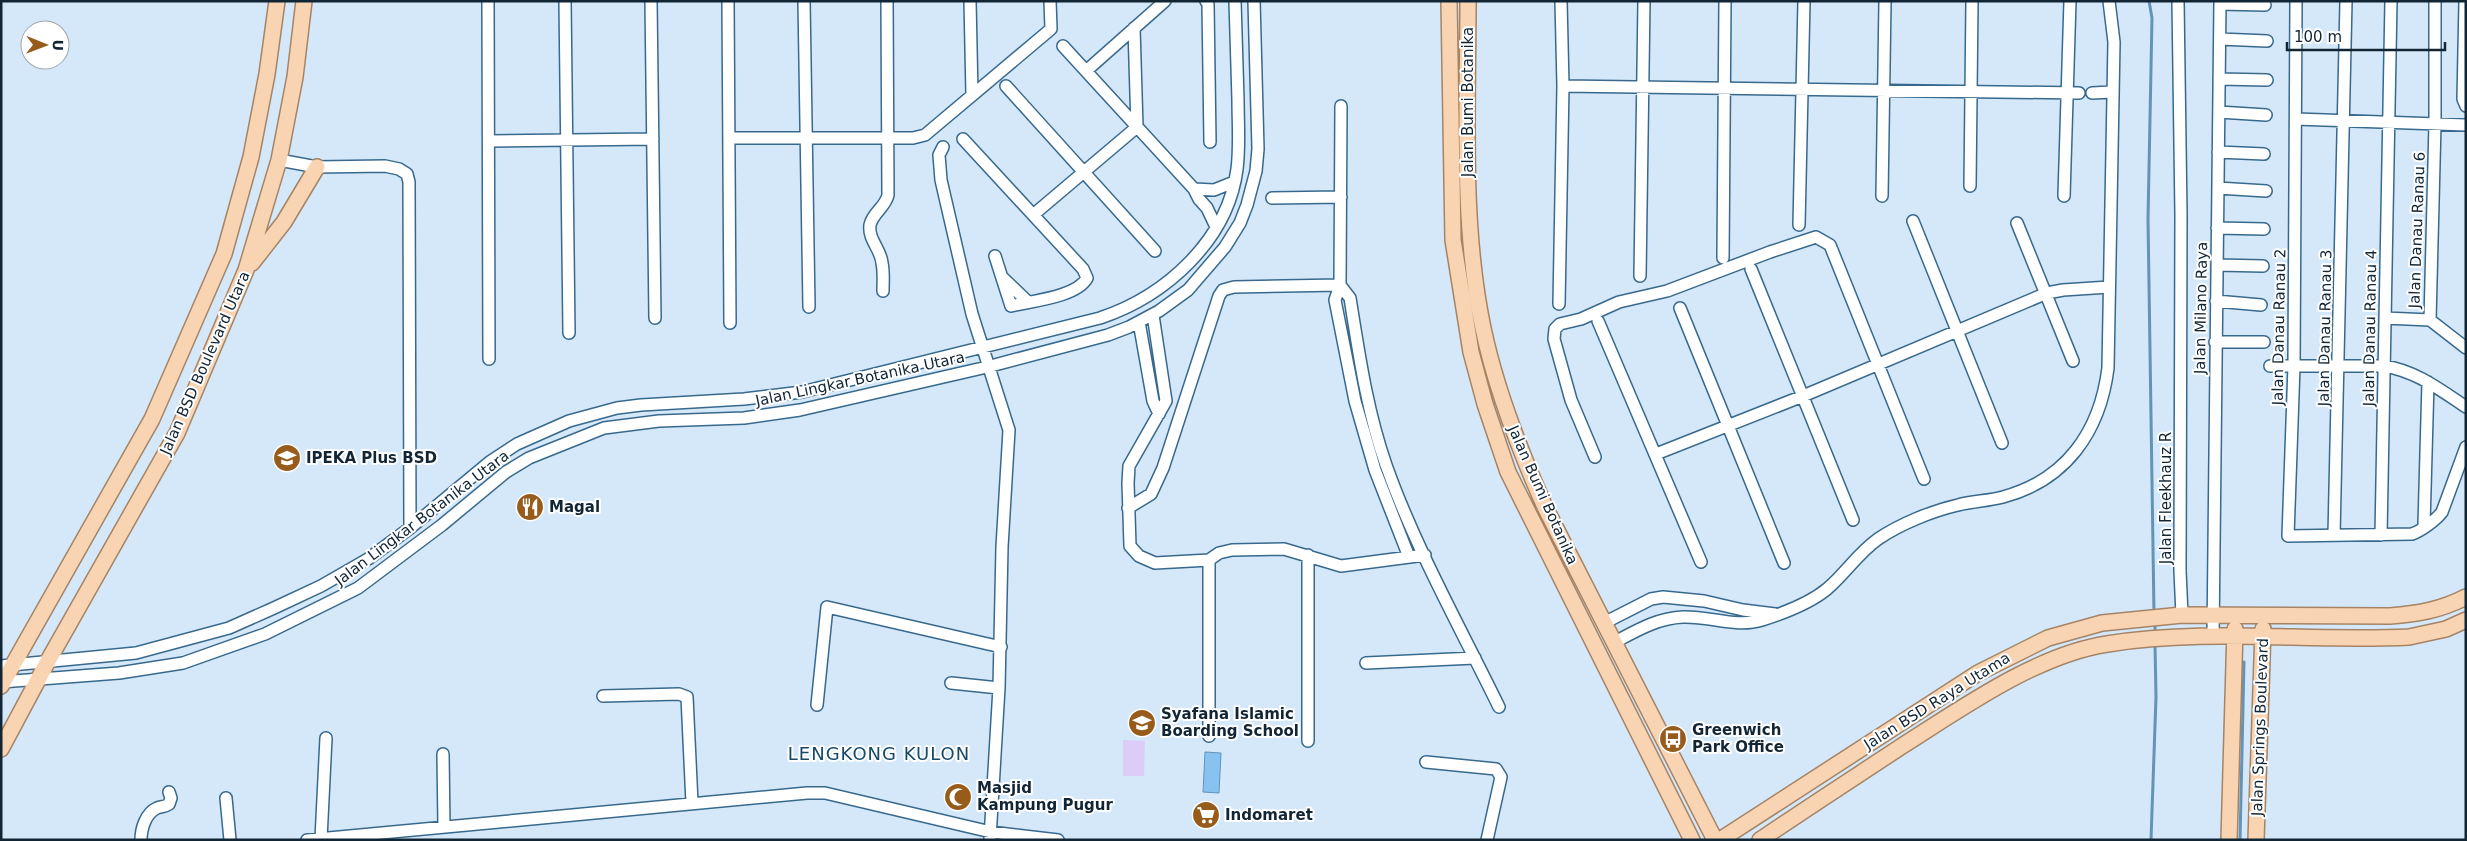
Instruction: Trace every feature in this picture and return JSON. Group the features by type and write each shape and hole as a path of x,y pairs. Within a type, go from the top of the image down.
{"main road":[{"name":"Jalan BSD Boulevard Utara","path":"2,683 6,666 152,419 224,254 251,157 267,74 277,1"},
{"name":"Jalan BSD Boulevard Utara","path":"1,750 39,678 177,434 246,270 279,160 295,76 304,1"},
{"name":"Jalan Bumi Botanika","path":"1449,1 1450,170 1453,240 1471,352 1494,434 1508,472 1533,524 1692,840"},
{"name":"Jalan Bumi Botanika","path":"1468,1 1469,198 1474,265 1483,328 1512,428 1545,507 1715,840"},
{"path":"246,270 284,222 317,167"},
{"path":"1494,434 1512,428"},
{"name":"Jalan BSD Raya Utama","path":"1720,840 1909,716 2006,658 2048,638 2072,630 2131,619 2179,615 2390,616 2438,610 2466,597"},
{"name":"Jalan Springs Boulevard","path":"2229,840 2236,615"},
{"name":"Jalan Springs Boulevard","path":"2256,840 2263,615"},
{"name":"Jalan BSD Raya Utama","path":"1760,840 1985,693 2081,649 2129,641 2175,637 2410,637 2446,629 2465,620"}],"street":[{"path":"488,1 489,359"},
{"path":"565,1 568,333"},
{"path":"652,1 655,318"},
{"path":"728,1 730,324"},
{"path":"804,1 809,306"},
{"path":"882,291 882,263 873,244 870,226 875,213 886,202 888,195 887,1"},
{"path":"970,1 972,95"},
{"path":"728,138 888,138 925,135 1051,29 1050,1"},
{"path":"1086,71 1164,1"},
{"path":"1206,1 1208,4 1210,142"},
{"name":"Jalan Lingkar Botanika Utara","path":"6,666 136,653 229,628 321,586 368,558 410,528 491,461 517,444 553,427 617,408 656,403 744,399 802,392 1100,318 1133,305 1168,283 1193,258 1216,227 1234,182 1239,137 1236,1"},
{"name":"Jalan Lingkar Botanika Utara","path":"2,683 39,678 119,674 183,663 265,634 358,588 442,525 506,472 535,455 586,434 619,425 641,422 744,418 800,410 987,367 1108,335 1153,315 1188,290 1213,264 1240,223 1248,205 1256,171 1258,149 1254,1"},
{"path":"1559,304 1562,86 1561,1"},
{"path":"1640,276 1644,1"},
{"path":"1723,258 1725,1"},
{"path":"1799,225 1804,1"},
{"path":"1882,196 1884,1"},
{"path":"1970,186 1972,1"},
{"path":"2064,196 2070,1"},
{"path":"1613,643 1653,623 1670,618 1685,617 1749,622 1779,614 1808,601 1828,588 1856,558 1879,538 1941,510 1957,505 2002,497 2031,487 2057,471 2074,453 2091,429 2102,400 2108,368 2114,42 2109,1"},
{"name":"Jalan Fleekhauz R","path":"2178,1 2182,381 2179,615"},
{"name":"Jalan Danau Ranau 2","path":"2296,1 2294,366 2288,536 2334,535"},
{"name":"Jalan Danau Ranau 3","path":"2334,535 2346,1"},
{"name":"Jalan Danau Ranau 4","path":"2381,535 2391,1"},
{"name":"Jalan Danau Ranau 6","path":"2435,1 2436,124 2430,320 2466,348"},
{"path":"2464,102 2465,1"},
{"path":"2220,2 2265,5"},
{"name":"Jalan Milano Raya","path":"2213,637 2220,2"},
{"path":"1134,28 1137,127"},
{"path":"2220,39 2267,41"},
{"path":"1063,46 1194,189 1198,199 1207,208 1216,227"},
{"path":"2219,79 2266,80"},
{"path":"1006,86 1155,251"},
{"path":"1562,86 2079,92"},
{"path":"2092,93 2112,92"},
{"path":"1341,106 1340,285 1335,300 1355,401 1375,470 1409,557"},
{"path":"2219,112 2266,115"},
{"path":"2296,119 2466,125"},
{"path":"1033,215 1137,127"},
{"path":"489,141 653,139"},
{"path":"963,139 1083,269 1087,278 1083,285 1070,292 1011,306 995,256"},
{"path":"943,147 939,155 940,180 987,367 1009,430 1010,450 1002,547 1001,647 990,836"},
{"path":"2218,152 2264,154"},
{"path":"279,160 317,167 385,166 399,169 407,174 409,182 410,528"},
{"path":"1194,189 1214,190 1234,182"},
{"path":"2218,188 2266,190"},
{"path":"1272,198 1341,197"},
{"path":"1913,221 2002,443"},
{"path":"2017,223 2073,361"},
{"path":"2217,228 2264,229"},
{"path":"1595,457 1571,400 1554,339 1555,329 1560,324 1589,316 1619,302 1666,291 1811,237 1822,239 1830,246 1924,479"},
{"path":"2217,265 2263,266"},
{"path":"1751,269 1854,520"},
{"path":"1128,508 1151,494 1163,468 1219,296 1223,290 1234,287 1340,285"},
{"path":"1340,285 1350,298 1367,399 1386,465 1425,555 1499,707"},
{"path":"1656,454 1959,332 2047,293 2108,287"},
{"path":"2216,301 2261,305"},
{"path":"1680,308 1784,563"},
{"path":"1153,315 1166,400 1134,453 1129,466 1128,508 1130,546 1139,556 1155,563 1209,560 1220,553 1232,550 1284,549 1341,566 1425,555"},
{"path":"2385,318 2430,320"},
{"path":"1598,321 1701,562"},
{"path":"1139,322 1152,401 1159,414"},
{"path":"2215,342 2264,342"},
{"path":"2270,366 2384,366 2403,369 2428,382 2466,407"},
{"path":"2424,525 2428,382"},
{"path":"744,399 744,418"},
{"path":"2334,535 2412,534 2419,532 2424,525 2436,519 2442,512 2466,447"},
{"path":"1308,555 1308,741"},
{"path":"1209,560 1209,736"},
{"path":"1604,624 1651,599 1663,597 1704,601 1743,610 1779,614"},
{"path":"817,705 827,607 1001,647"},
{"path":"1366,663 1475,658"},
{"path":"951,683 999,688"},
{"path":"603,696 682,694 687,697 692,803"},
{"path":"321,839 326,738"},
{"path":"443,754 444,827"},
{"path":"1426,762 1496,769 1500,772 1501,776 1488,840"},
{"path":"141,840 142,830 147,818 157,808 169,804 171,798 169,792"},
{"path":"307,840 692,803 825,793 990,836 1058,840"},
{"path":"226,798 230,840"}],"shaded area":[{"path":"1123,740 1145,741 1144,776 1123,776"}],"water":[{"path":"1205,752 1221,753 1219,793 1203,792"}],"waterway":[{"path":"2149,1 2152,18 2148,219 2154,613"},
{"path":"2155,621 2155,635"},
{"path":"2151,840 2156,697 2155,644"},
{"path":"2240,840 2244,662"}],"place":[{"name":"IPEKA Plus BSD","path":"287,458"},
{"name":"Magal","path":"530,507"},
{"name":"Syafana Islamic Boarding School","path":"1142,723"},
{"name":"Greenwich Park Office","path":"1673,739"},
{"name":"Masjid Kampung Pugur","path":"958,797"},
{"name":"Indomaret","path":"1206,815"}],"district":[{"name":"LENGKONG KULON","path":"879,753"}]}
